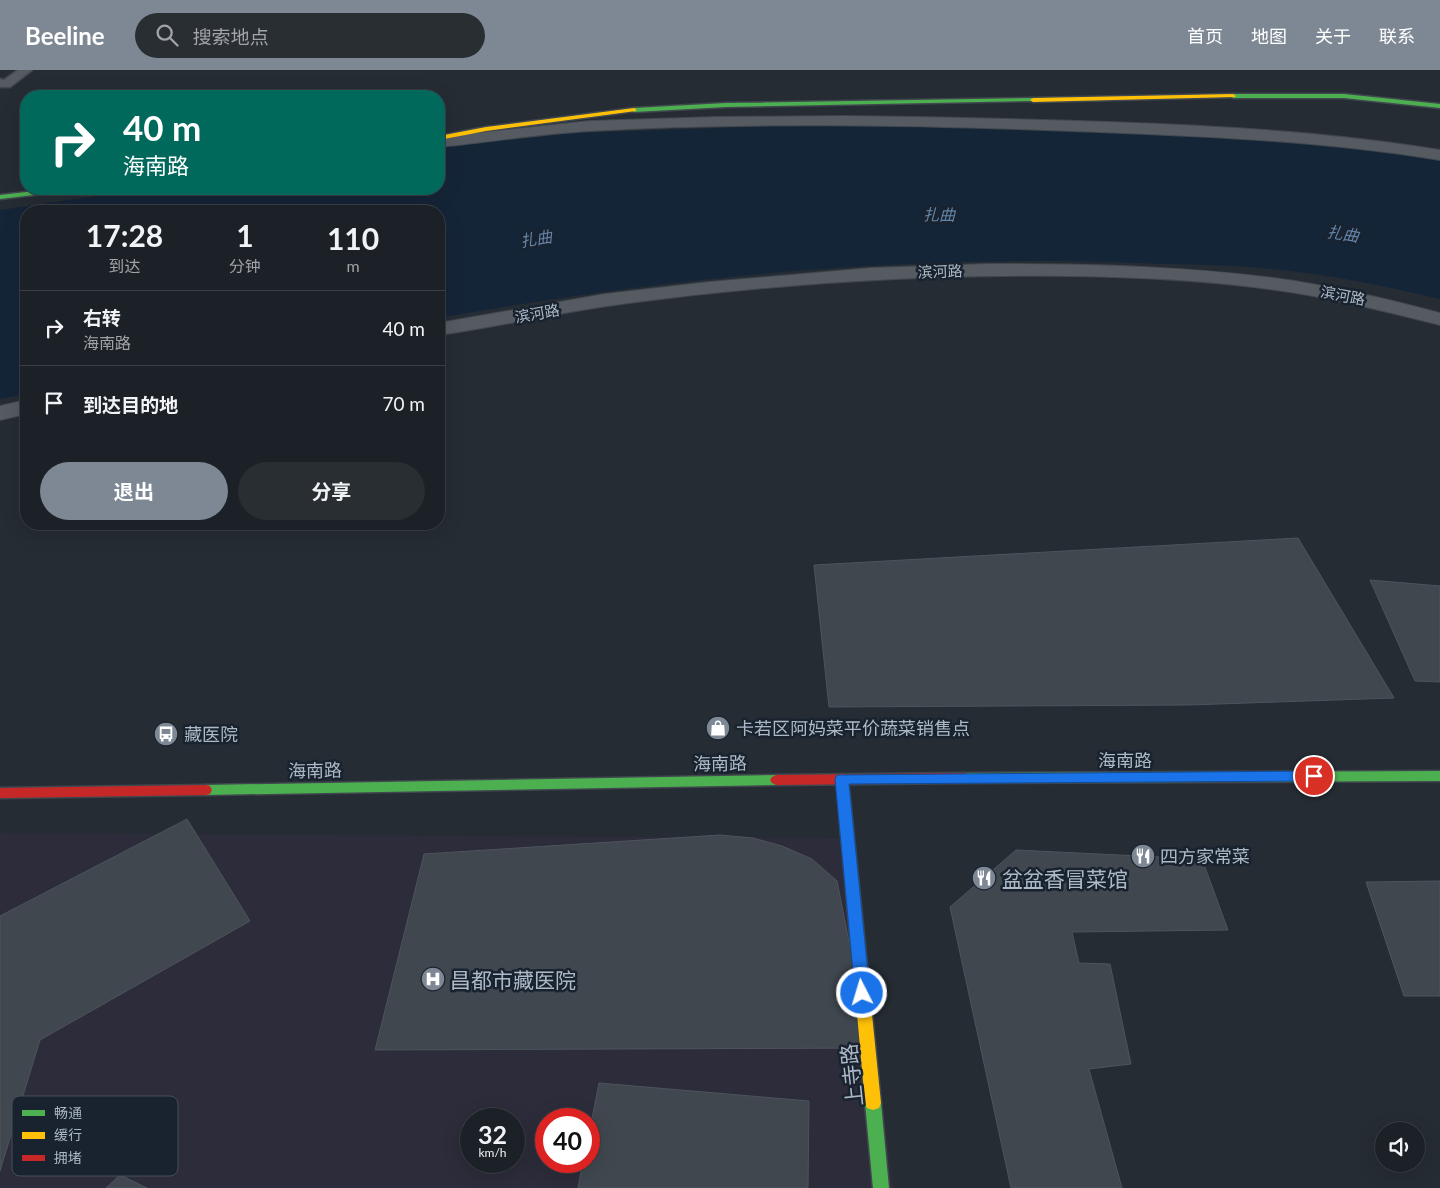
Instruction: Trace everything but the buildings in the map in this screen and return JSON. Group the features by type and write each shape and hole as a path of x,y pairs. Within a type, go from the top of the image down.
{"main road":[{"path":"445,139 486,129 642,108 726,105 1285,95 1344,96 1440,106"},
{"path":"0,197 20,195"},
{"name":"海南路","path":"0,792 842,779 1440,776"},
{"name":"上寺路","path":"842,779 881,1188"}],"street":[{"path":"445,139 587,126 821,120 1034,124 1287,134 1382,144 1440,155"},
{"name":"滨河路","path":"445,329 627,298 858,275 954,270 1102,271 1204,276 1330,292 1397,306 1440,319"},
{"path":"0,412 20,408"}],"lane":[{"path":"0,83 6,84 26,70"}],"shaded area":[{"name":"昌都市藏医院","path":"0,833 848,838 894,1188 0,1188"}],"water":[{"name":"扎曲","path":"806,125 1040,128 1275,137 1440,159 1440,299 1335,277 1254,267 1051,261 963,262 875,266 700,280 526,303 445,317 445,205 35,205 104,195 445,195 445,144 574,133"},
{"path":"20,207 20,395 0,399 0,210"}],"traffic: fast":[{"path":"1233,96 1344,96 1440,106"},
{"path":"634,110 726,105 1033,100"},
{"path":"0,197 20,195"},
{"path":"965,778 1440,776"},
{"path":"206,790 776,780"},
{"path":"873,1103 881,1188"}],"traffic: slow":[{"path":"1033,100 1233,96"},
{"path":"445,137 486,129 634,110"},
{"path":"842,779 873,1103"}],"traffic: jam":[{"path":"776,780 965,778"},
{"path":"0,793 206,790"}],"place":[{"name":"卡若区阿妈菜平价蔬菜销售点","path":"718,728"},
{"name":"藏医院","path":"166,734"},
{"name":"四方家常菜","path":"1143,856"},
{"name":"盆盆香冒菜馆","path":"984,878"},
{"name":"昌都市藏医院","path":"433,979"}],"route":[{"path":"862,993 842,779 1314,776"}]}
